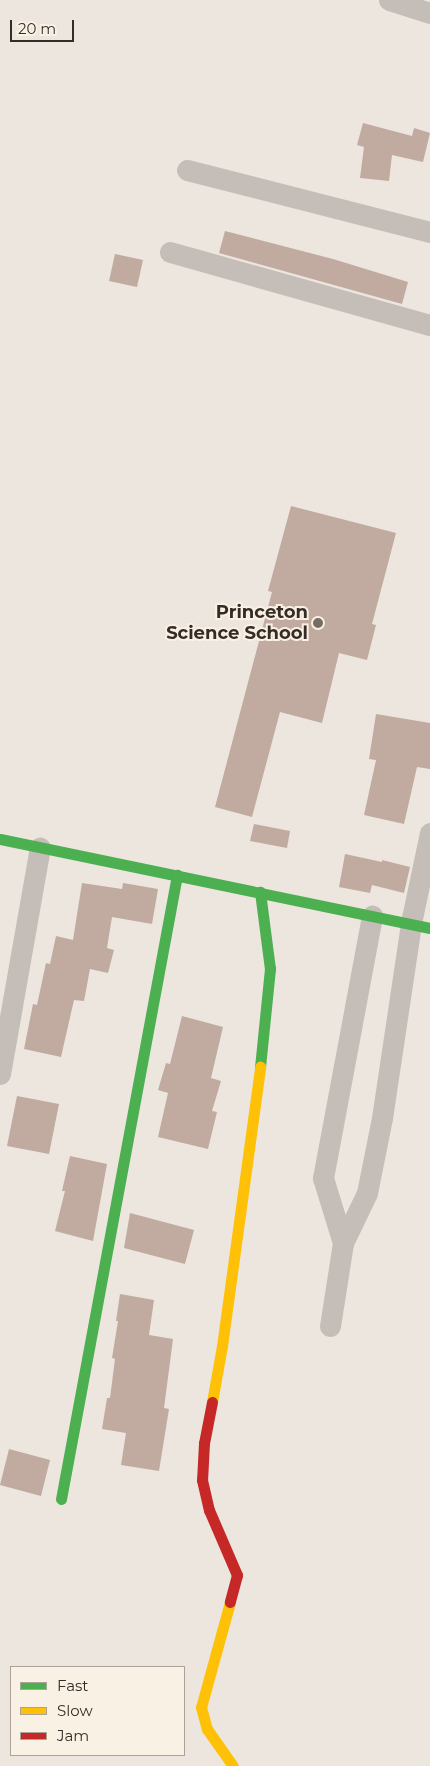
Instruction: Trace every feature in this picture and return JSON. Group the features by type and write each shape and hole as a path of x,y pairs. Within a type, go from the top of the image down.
{"street":[{"path":"389,0 430,12"},
{"path":"187,170 430,232"},
{"path":"170,252 430,325"},
{"path":"330,1326 343,1243 366,1193 382,1118 420,926 430,833"},
{"path":"0,839 420,926"},
{"path":"0,1074 40,847"},
{"path":"61,1498 177,875"},
{"path":"233,1766 207,1729 201,1707 237,1575 209,1510 202,1480 204,1443 222,1346 266,1022 270,969 260,892"},
{"path":"343,1243 323,1178 372,916"}],"building":[{"path":"363,123 412,136 414,128 430,133 423,162 392,155 389,181 360,178 364,147 357,145"},
{"path":"225,231 333,259 408,282 402,304 219,253"},
{"path":"115,254 143,260 137,287 109,281"},
{"path":"291,506 396,533 372,624 376,625 367,660 339,653 322,723 280,712 252,817 215,807 272,592 268,591"},
{"path":"376,714 430,723 430,769 417,767 404,824 364,815 376,760 369,759"},
{"path":"254,824 290,831 287,848 250,841"},
{"path":"345,854 410,867 404,893 372,885 370,893 339,887"},
{"path":"82,883 122,889 123,883 158,889 152,924 112,917 107,948 114,950 108,973 90,969 84,1001 74,1000 61,1057 24,1049 33,1004 37,1005 46,963 50,964 56,936 73,940"},
{"path":"182,1016 223,1027 211,1078 221,1081 212,1111 217,1112 208,1149 158,1137 168,1093 158,1090 166,1063 170,1064"},
{"path":"17,1096 59,1104 49,1154 7,1146"},
{"path":"70,1156 107,1164 93,1241 55,1231 65,1191 62,1191"},
{"path":"130,1213 194,1230 185,1264 124,1248"},
{"path":"120,1294 154,1300 149,1335 173,1339 164,1408 169,1409 159,1471 121,1465 126,1433 102,1429 107,1398 110,1398 115,1359 112,1358"},
{"path":"9,1449 50,1460 41,1496 0,1485"}],"traffic: fast":[{"path":"0,839 430,928"},
{"path":"61,1499 177,875"},
{"path":"260,892 270,969 260,1067"}],"traffic: slow":[{"path":"212,1402 222,1346 260,1067"},
{"path":"230,1602 201,1707 207,1729 233,1766"}],"traffic: jam":[{"path":"212,1402 204,1443 202,1480 209,1510 237,1575 230,1602"}],"place":[{"name":"Princeton Science School","path":"318,623"}]}
